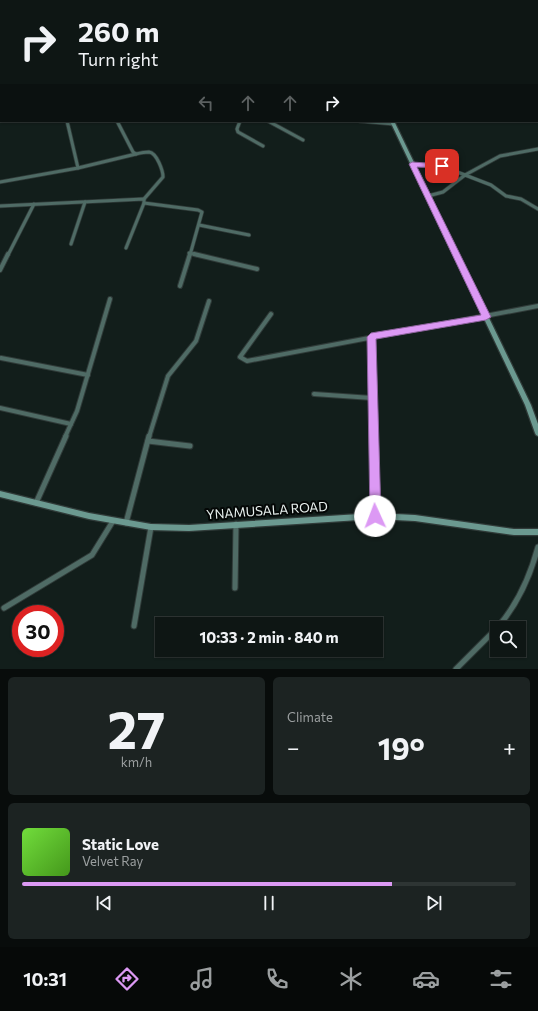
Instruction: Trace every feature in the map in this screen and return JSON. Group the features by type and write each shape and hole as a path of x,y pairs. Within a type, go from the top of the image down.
{"main road":[{"path":"393,122 486,317 538,432"},
{"name":"YNAMUSALA ROAD","path":"0,494 113,521 151,527 188,528 375,516 415,518 514,532 538,532"}],"street":[{"path":"67,122 78,168"},
{"path":"118,122 136,154"},
{"path":"240,122 237,129 238,132 263,146"},
{"path":"270,122 304,140"},
{"path":"428,196 443,192 465,175 500,156 538,149"},
{"path":"0,182 78,168 136,154 150,152 154,154 163,173 163,177 144,201 126,248"},
{"path":"412,164 442,166 491,185 506,196 521,199 538,209"},
{"path":"0,206 144,201 198,210 202,212 199,225 189,253 180,286"},
{"path":"71,244 85,202"},
{"path":"0,270 34,204"},
{"path":"199,225 249,235"},
{"path":"189,253 257,269"},
{"path":"36,503 71,424 88,375 110,299"},
{"path":"126,523 148,441 168,376 196,341 209,301"},
{"path":"271,314 240,356 243,360 247,361 538,306"},
{"path":"371,337 375,516"},
{"path":"2,358 88,375"},
{"path":"314,394 372,398"},
{"path":"0,408 71,424"},
{"path":"532,416 538,418"},
{"path":"148,441 190,446"},
{"path":"4,608 92,555 113,521"},
{"path":"235,588 236,524"},
{"path":"134,626 151,527"},
{"path":"503,621 523,587 535,561 538,547"},
{"path":"456,669 490,635"}],"route":[{"path":"375,516 371,337 453,324 486,317 412,164 442,166"}]}
